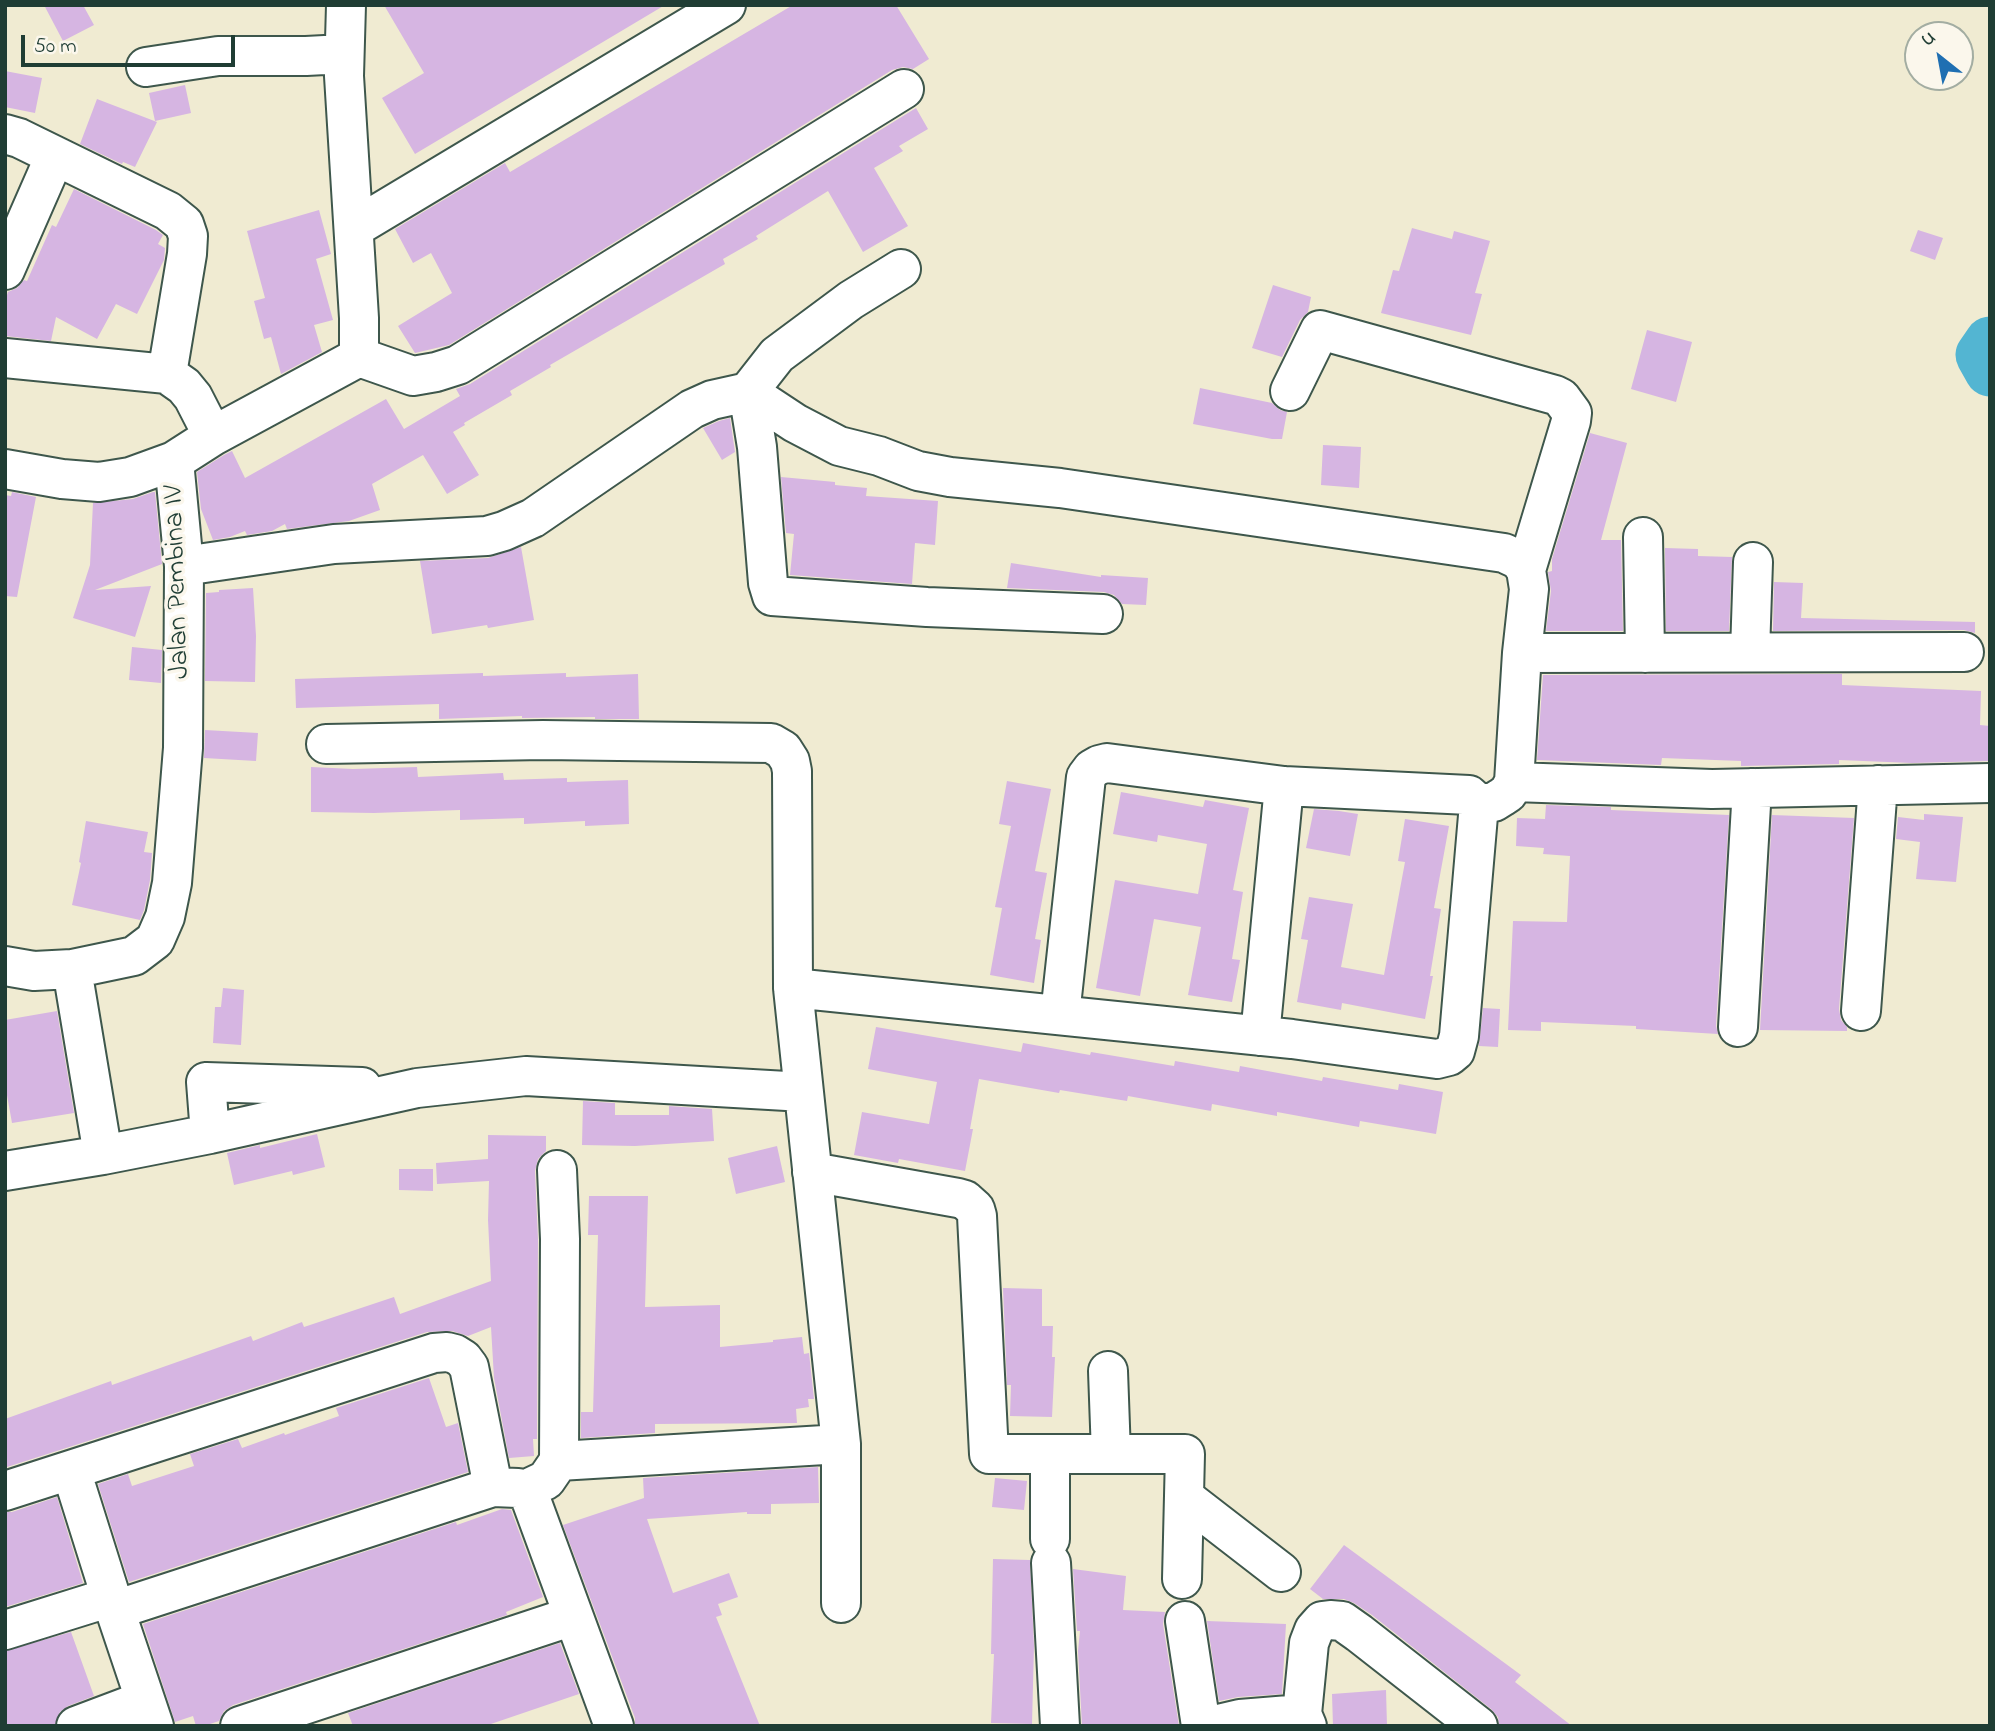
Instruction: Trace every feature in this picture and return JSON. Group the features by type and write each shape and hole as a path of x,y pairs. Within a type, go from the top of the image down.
{"street":[{"path":"354,228 726,5"},
{"path":"350,8 344,76 359,357 413,376 458,365 904,89"},
{"path":"146,67 218,56 306,57 344,54"},
{"path":"5,134 19,138 168,211 184,224 188,236 187,254 167,374"},
{"path":"5,270 55,156"},
{"path":"184,566 334,544 487,536 504,531 533,518 692,409 712,400 748,392 777,355 851,300 901,269"},
{"path":"1060,1015 1086,777 1092,769 1107,763 1284,786 1469,795 1479,804 1494,802 1502,797 1508,793 1514,782 1529,589 1527,570 1572,413 1561,398 1555,395 1320,330 1290,391"},
{"name":"Jalan Pembina IV","path":"5,966 34,971 72,969 134,956 155,940 165,917 172,883 183,748 184,566 174,461 213,436 359,357"},
{"path":"5,358 167,374 184,386 193,397 213,436"},
{"path":"748,392 795,423 839,446 879,456 918,471 950,477 1060,488 1504,553 1519,560 1527,570"},
{"path":"748,392 757,447 768,583 772,596 927,607 1103,614"},
{"path":"5,469 99,482 130,477 174,461"},
{"path":"1643,537 1645,653"},
{"path":"1750,652 1753,562"},
{"path":"1522,653 1964,652"},
{"path":"326,744 543,740 771,743 783,750 790,761 793,988 841,1444 841,1604"},
{"path":"1514,782 1712,789 1990,783"},
{"path":"1861,1011 1878,785"},
{"path":"1260,1036 1284,786"},
{"path":"1738,1027 1752,788"},
{"path":"793,988 1260,1036 1424,1058 1449,1056 1455,1051 1458,1036 1479,804"},
{"path":"72,969 103,1155"},
{"path":"5,1171 210,1134 417,1088 526,1076 804,1092"},
{"path":"210,1134 206,1082 417,1088"},
{"path":"5,1630 113,1604 510,1488 546,1480 559,1461 560,1239 557,1170"},
{"path":"812,1172 958,1198 965,1200 975,1209 989,1454 1185,1454 1182,1579"},
{"path":"5,1491 434,1353 455,1354 463,1359 468,1367 510,1488 573,1616 614,1726"},
{"path":"1108,1371 1111,1454"},
{"path":"559,1461 841,1444"},
{"path":"1050,1454 1051,1551 1060,1726"},
{"path":"71,1470 150,1713 76,1726"},
{"path":"1184,1497 1281,1572"},
{"path":"240,1726 573,1616"},
{"path":"1210,1726 1240,1719 1304,1720 1309,1643 1314,1630 1322,1621 1330,1620 1342,1620 1478,1726"},
{"path":"1185,1621 1201,1726"}],"building":[{"path":"44,5 83,5 94,25 63,41"},
{"path":"384,5 665,5 415,154 382,98 424,73"},
{"path":"793,5 896,5 929,59 913,69 903,67 892,70 449,345 415,353 398,326 452,293 431,253 413,263 395,229 505,163 510,172"},
{"path":"5,71 42,78 35,113 5,107"},
{"path":"185,85 191,113 155,121 149,93"},
{"path":"97,99 157,122 135,167 123,162 122,164 80,144"},
{"path":"916,108 928,129 899,146 903,151 874,168 908,226 863,252 828,191 756,236 758,239 723,259 725,264 550,365 551,367 510,391 512,395 464,423 465,425 453,432 479,475 447,494 423,455 372,484 380,510 349,521 287,529 285,524 272,531 247,535 245,531 213,540 201,509 197,472 224,455 232,451 245,478 386,399 404,429 460,396 456,389 470,384"},
{"path":"74,189 163,235 158,244 165,248 164,260 137,314 116,304 97,339 56,317 51,341 5,336 5,301 8,292 17,288 24,280 27,281 52,225 56,227"},
{"path":"319,210 331,254 316,259 333,320 314,325 322,352 281,374 271,337 264,339 254,301 265,298 247,231"},
{"path":"1412,228 1452,239 1454,231 1490,241 1475,293 1482,294 1471,335 1381,313 1393,270 1399,271"},
{"path":"1918,230 1943,238 1935,260 1910,251"},
{"path":"1273,285 1311,297 1308,312 1300,320 1282,357 1252,348"},
{"path":"1647,330 1692,342 1676,402 1631,389"},
{"path":"1200,388 1272,403 1287,412 1282,439 1193,424"},
{"path":"730,418 735,452 722,460 703,428"},
{"path":"1590,433 1627,443 1601,540 1621,540 1623,631 1546,631 1551,591 1548,572 1552,571 1552,559"},
{"path":"1323,445 1361,447 1359,488 1321,485"},
{"path":"781,477 867,488 866,496 938,501 935,545 915,543 912,584 790,575 794,534 786,533"},
{"path":"12,492 36,497 17,597 5,596 5,495 11,496"},
{"path":"153,492 162,564 95,590 151,586 135,637 73,618 90,565 93,503 133,499"},
{"path":"521,547 534,620 432,634 420,561 488,558"},
{"path":"1665,548 1698,549 1698,556 1732,557 1729,631 1666,631"},
{"path":"1011,563 1101,577 1148,578 1146,605 1122,604 1114,595 1104,592 1007,588"},
{"path":"1774,582 1803,583 1801,618 1975,622 1975,633 1964,630 1773,631"},
{"path":"253,588 255,682 205,681 206,593"},
{"path":"132,647 162,650 161,683 129,680"},
{"path":"483,673 483,676 566,673 566,677 638,674 639,719 522,716 439,719 439,704 296,708 295,679"},
{"path":"1842,674 1842,685 1981,691 1980,725 1990,726 1990,761 1912,763 1839,760 1839,764 1741,766 1741,761 1662,758 1661,765 1537,760 1543,675"},
{"path":"205,730 258,733 256,761 204,758"},
{"path":"311,767 417,767 418,777 503,773 504,780 628,780 629,824 585,826 585,821 524,824 524,818 460,820 460,810 311,812"},
{"path":"1007,781 1051,789 1035,871 1047,873 1035,939 1041,940 1034,983 990,975 1002,908 995,907 1011,826 999,824"},
{"path":"1121,792 1203,807 1205,800 1249,808 1233,890 1243,892 1232,959 1240,960 1232,1002 1188,995 1201,927 1154,919 1140,996 1096,988 1115,880 1198,894 1207,844 1158,835 1157,842 1113,834"},
{"path":"1546,805 1729,815 1716,1026 1718,1034 1636,1029 1636,1026 1541,1022 1541,1031 1508,1030 1513,921 1567,922 1570,856 1543,854 1544,848 1516,846 1517,818 1545,819"},
{"path":"1314,809 1358,814 1350,856 1306,848"},
{"path":"1924,814 1963,817 1956,882 1916,879 1920,842 1896,839 1898,817 1924,820"},
{"path":"1772,815 1854,818 1839,1009 1847,1031 1760,1030"},
{"path":"1405,819 1449,826 1434,908 1441,909 1425,1019 1342,1003 1341,1010 1297,1002 1308,940 1301,939 1309,897 1353,904 1341,967 1384,975 1405,862 1398,861"},
{"path":"86,821 148,832 144,852 152,853 150,880 140,920 72,905"},
{"path":"223,988 244,990 241,1045 213,1043 215,1007 221,1007"},
{"path":"1483,1008 1500,1009 1498,1047 1479,1046"},
{"path":"57,1011 74,1113 12,1123 5,1084 5,1020"},
{"path":"876,1027 1021,1052 1023,1043 1174,1066 1175,1061 1239,1072 1240,1066 1322,1081 1323,1077 1398,1090 1399,1084 1443,1092 1436,1134 1360,1121 1359,1127 1277,1112 1277,1116 1212,1104 1211,1111 1128,1096 1127,1101 1060,1090 1059,1093 979,1079 965,1171 899,1159 898,1163 854,1155 862,1112 929,1124 937,1082 868,1069"},
{"path":"583,1101 615,1103 615,1115 669,1115 669,1106 712,1109 714,1141 635,1146 582,1145"},
{"path":"317,1134 325,1167 293,1175 292,1171 234,1185 227,1153"},
{"path":"488,1135 546,1136 546,1151 538,1159 535,1171 538,1239 537,1439 533,1439 534,1456 509,1458 494,1378 491,1327 468,1336 452,1331 427,1332 7,1467 5,1419 111,1381 112,1385 251,1336 253,1341 302,1322 304,1327 394,1297 400,1314 491,1281 489,1181 437,1184 436,1163 488,1159"},
{"path":"777,1146 785,1182 736,1194 728,1158"},
{"path":"399,1169 433,1169 433,1191 399,1190"},
{"path":"589,1196 648,1196 645,1307 720,1305 720,1347 802,1337 804,1354 809,1353 814,1399 808,1399 809,1407 796,1409 797,1423 655,1424 655,1433 581,1438 581,1412 593,1412 598,1235 588,1235"},
{"path":"1003,1288 1042,1289 1042,1326 1053,1326 1052,1357 1055,1357 1052,1417 1010,1416 1011,1385 1007,1385"},
{"path":"429,1378 446,1427 458,1423 468,1472 129,1582 98,1484 128,1474 132,1486 194,1466 190,1454 238,1439 242,1448 284,1433 285,1435 339,1416 336,1408"},
{"path":"818,1467 819,1503 771,1504 771,1514 747,1512 647,1519 673,1593 729,1573 738,1597 718,1604 722,1615 716,1617 760,1726 635,1726 635,1718 563,1525 644,1498 643,1478"},
{"path":"995,1478 1027,1481 1024,1510 992,1507"},
{"path":"57,1497 83,1583 5,1607 5,1512"},
{"path":"502,1509 511,1510 543,1597 506,1612 507,1615 233,1705 224,1711 219,1721 196,1726 193,1716 175,1722 143,1624"},
{"path":"1344,1545 1521,1675 1515,1682 1572,1726 1499,1726 1498,1717 1491,1709 1372,1615 1344,1599 1323,1599 1310,1589"},
{"path":"993,1559 1030,1560 1034,1646 1032,1724 991,1723 994,1654 991,1654"},
{"path":"1073,1569 1126,1576 1123,1610 1165,1612 1163,1624 1179,1726 1082,1726 1078,1651 1080,1631 1077,1631"},
{"path":"1207,1621 1286,1624 1282,1694 1219,1701"},
{"path":"71,1632 94,1696 60,1712 55,1726 5,1726 5,1651"},
{"path":"560,1643 579,1694 485,1726 353,1726 348,1713"},
{"path":"1386,1690 1387,1726 1333,1726 1332,1694"}],"waterway":[{"path":"1990,342 1981,355 1990,371"}]}
